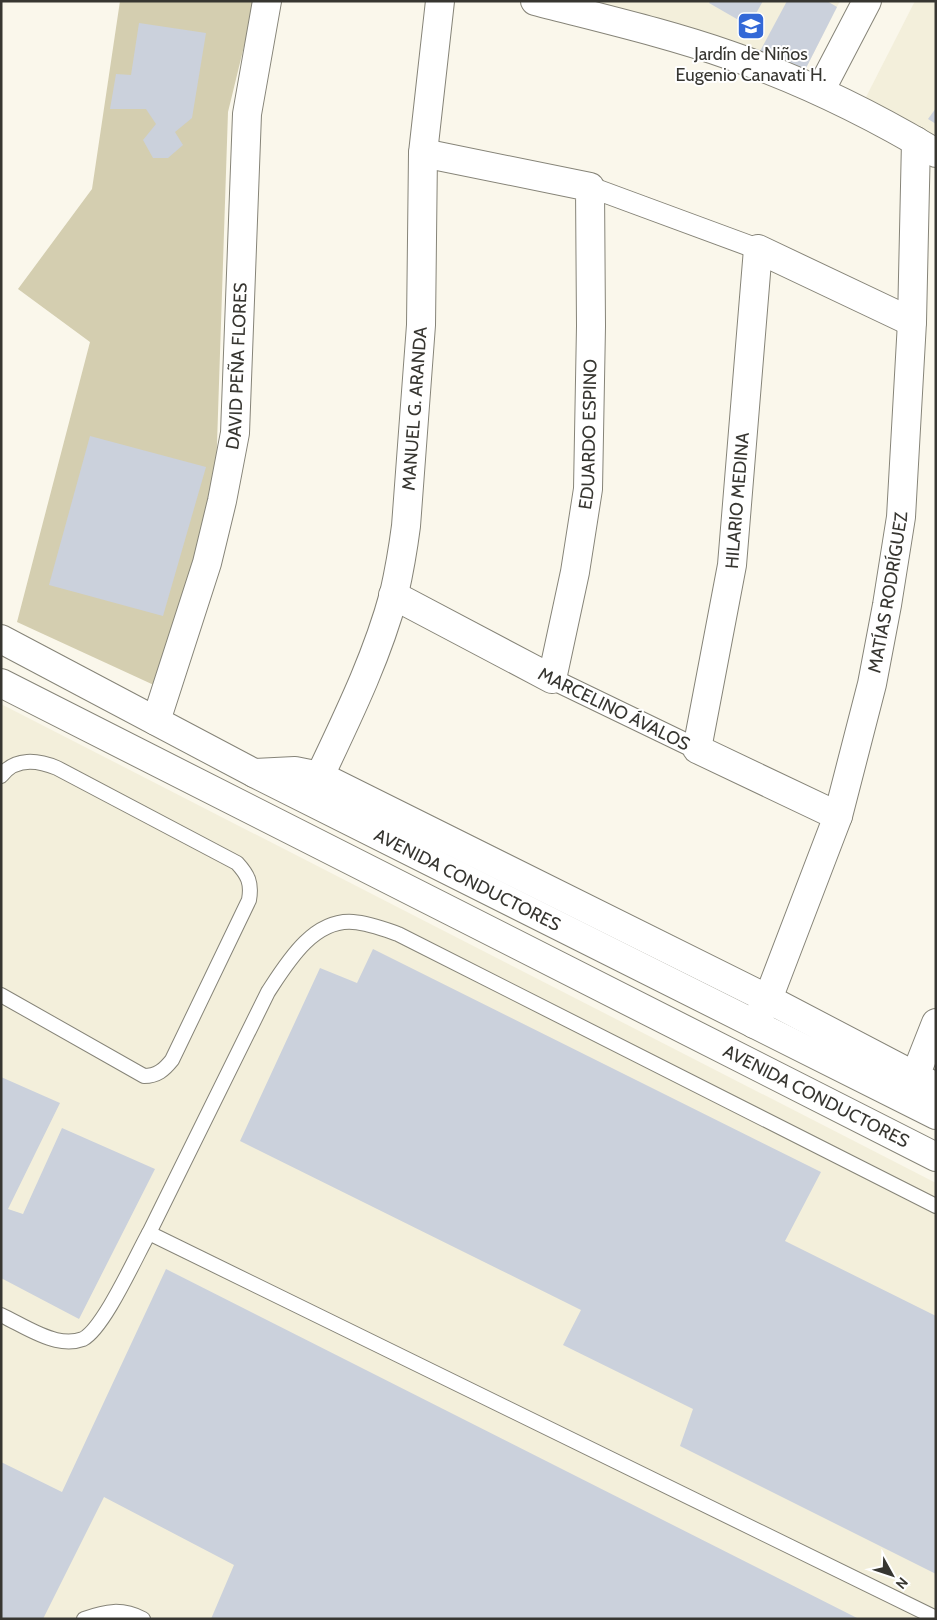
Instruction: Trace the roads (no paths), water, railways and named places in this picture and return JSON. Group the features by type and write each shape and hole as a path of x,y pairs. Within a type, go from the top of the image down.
{"street":[{"name":"DAVID PEÑA FLORES","path":"156,721 207,564 222,501 235,433 247,114 266,1"},
{"name":"MANUEL G. ARANDA","path":"315,787 359,692 393,595 406,526 419,344 423,153 440,1"},
{"path":"534,1 731,55 820,91 926,147"},
{"path":"820,91 867,1"},
{"name":"MATÍAS RODRÍGUEZ","path":"754,1024 768,999 838,816 872,684 898,536 926,147"},
{"path":"423,153 590,187 758,249 912,322"},
{"name":"EDUARDO ESPINO","path":"552,679 575,572 588,489 591,326 590,187"},
{"name":"HILARIO MEDINA","path":"697,749 732,565 758,249"},
{"name":"MARCELINO ÁVALOS","path":"393,595 552,679 838,816"},
{"name":"AVENIDA CONDUCTORES","path":"1,639 254,773 315,787 754,1024 919,1088 936,1115"},
{"name":"AVENIDA CONDUCTORES","path":"1,683 936,1157"},
{"path":"315,787 768,999 919,1088 936,1023"}],"lane":[{"path":"1,776 14,765 29,761 43,762 57,768 237,863 249,878 251,887 249,900 172,1060 164,1069 152,1076 144,1076 1,995"},
{"path":"1,1314 56,1340 70,1342 82,1339 92,1331 102,1318 149,1232 268,992 290,957 313,936 334,924 353,922 375,926 398,934 936,1206"},
{"path":"149,1232 936,1618"},
{"path":"84,1619 98,1613 119,1611 143,1619"}],"place":[{"name":"Jardín de Niños Eugenio Canavati H.","path":"751,26"}]}
